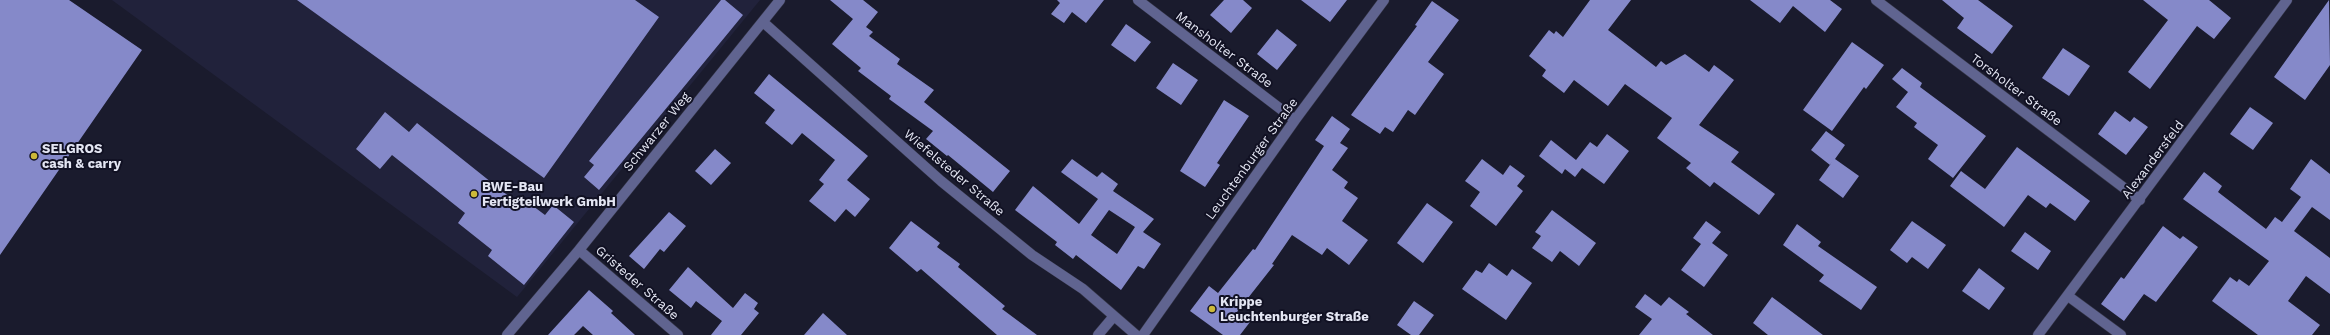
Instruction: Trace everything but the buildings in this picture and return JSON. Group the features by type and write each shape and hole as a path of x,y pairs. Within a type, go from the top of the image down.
{"street":[{"name":"Schwarzer Weg","path":"507,335 579,250 780,0"},
{"name":"Mansholter Straße","path":"1138,0 1295,120"},
{"name":"Leuchtenburger Straße","path":"1143,335 1295,120 1384,0"},
{"name":"Torsholter Straße","path":"1876,0 2140,200"},
{"name":"Alexandersfeld","path":"2038,335 2288,0"},
{"name":"Wiefelsteder Straße","path":"763,22 942,181 1032,255 1083,289 1136,335"},
{"name":"Gristeder Straße","path":"579,250 678,335"},
{"path":"2068,296 2121,335"},
{"path":"1098,335 1114,316"}],"shaded area":[{"path":"112,0 760,0 517,297"}],"place":[{"name":"SELGROS cash & carry","path":"34,156"},
{"name":"BWE-Bau Fertigteilwerk GmbH","path":"474,194"},
{"name":"Krippe Leuchtenburger Straße","path":"1212,309"}]}
